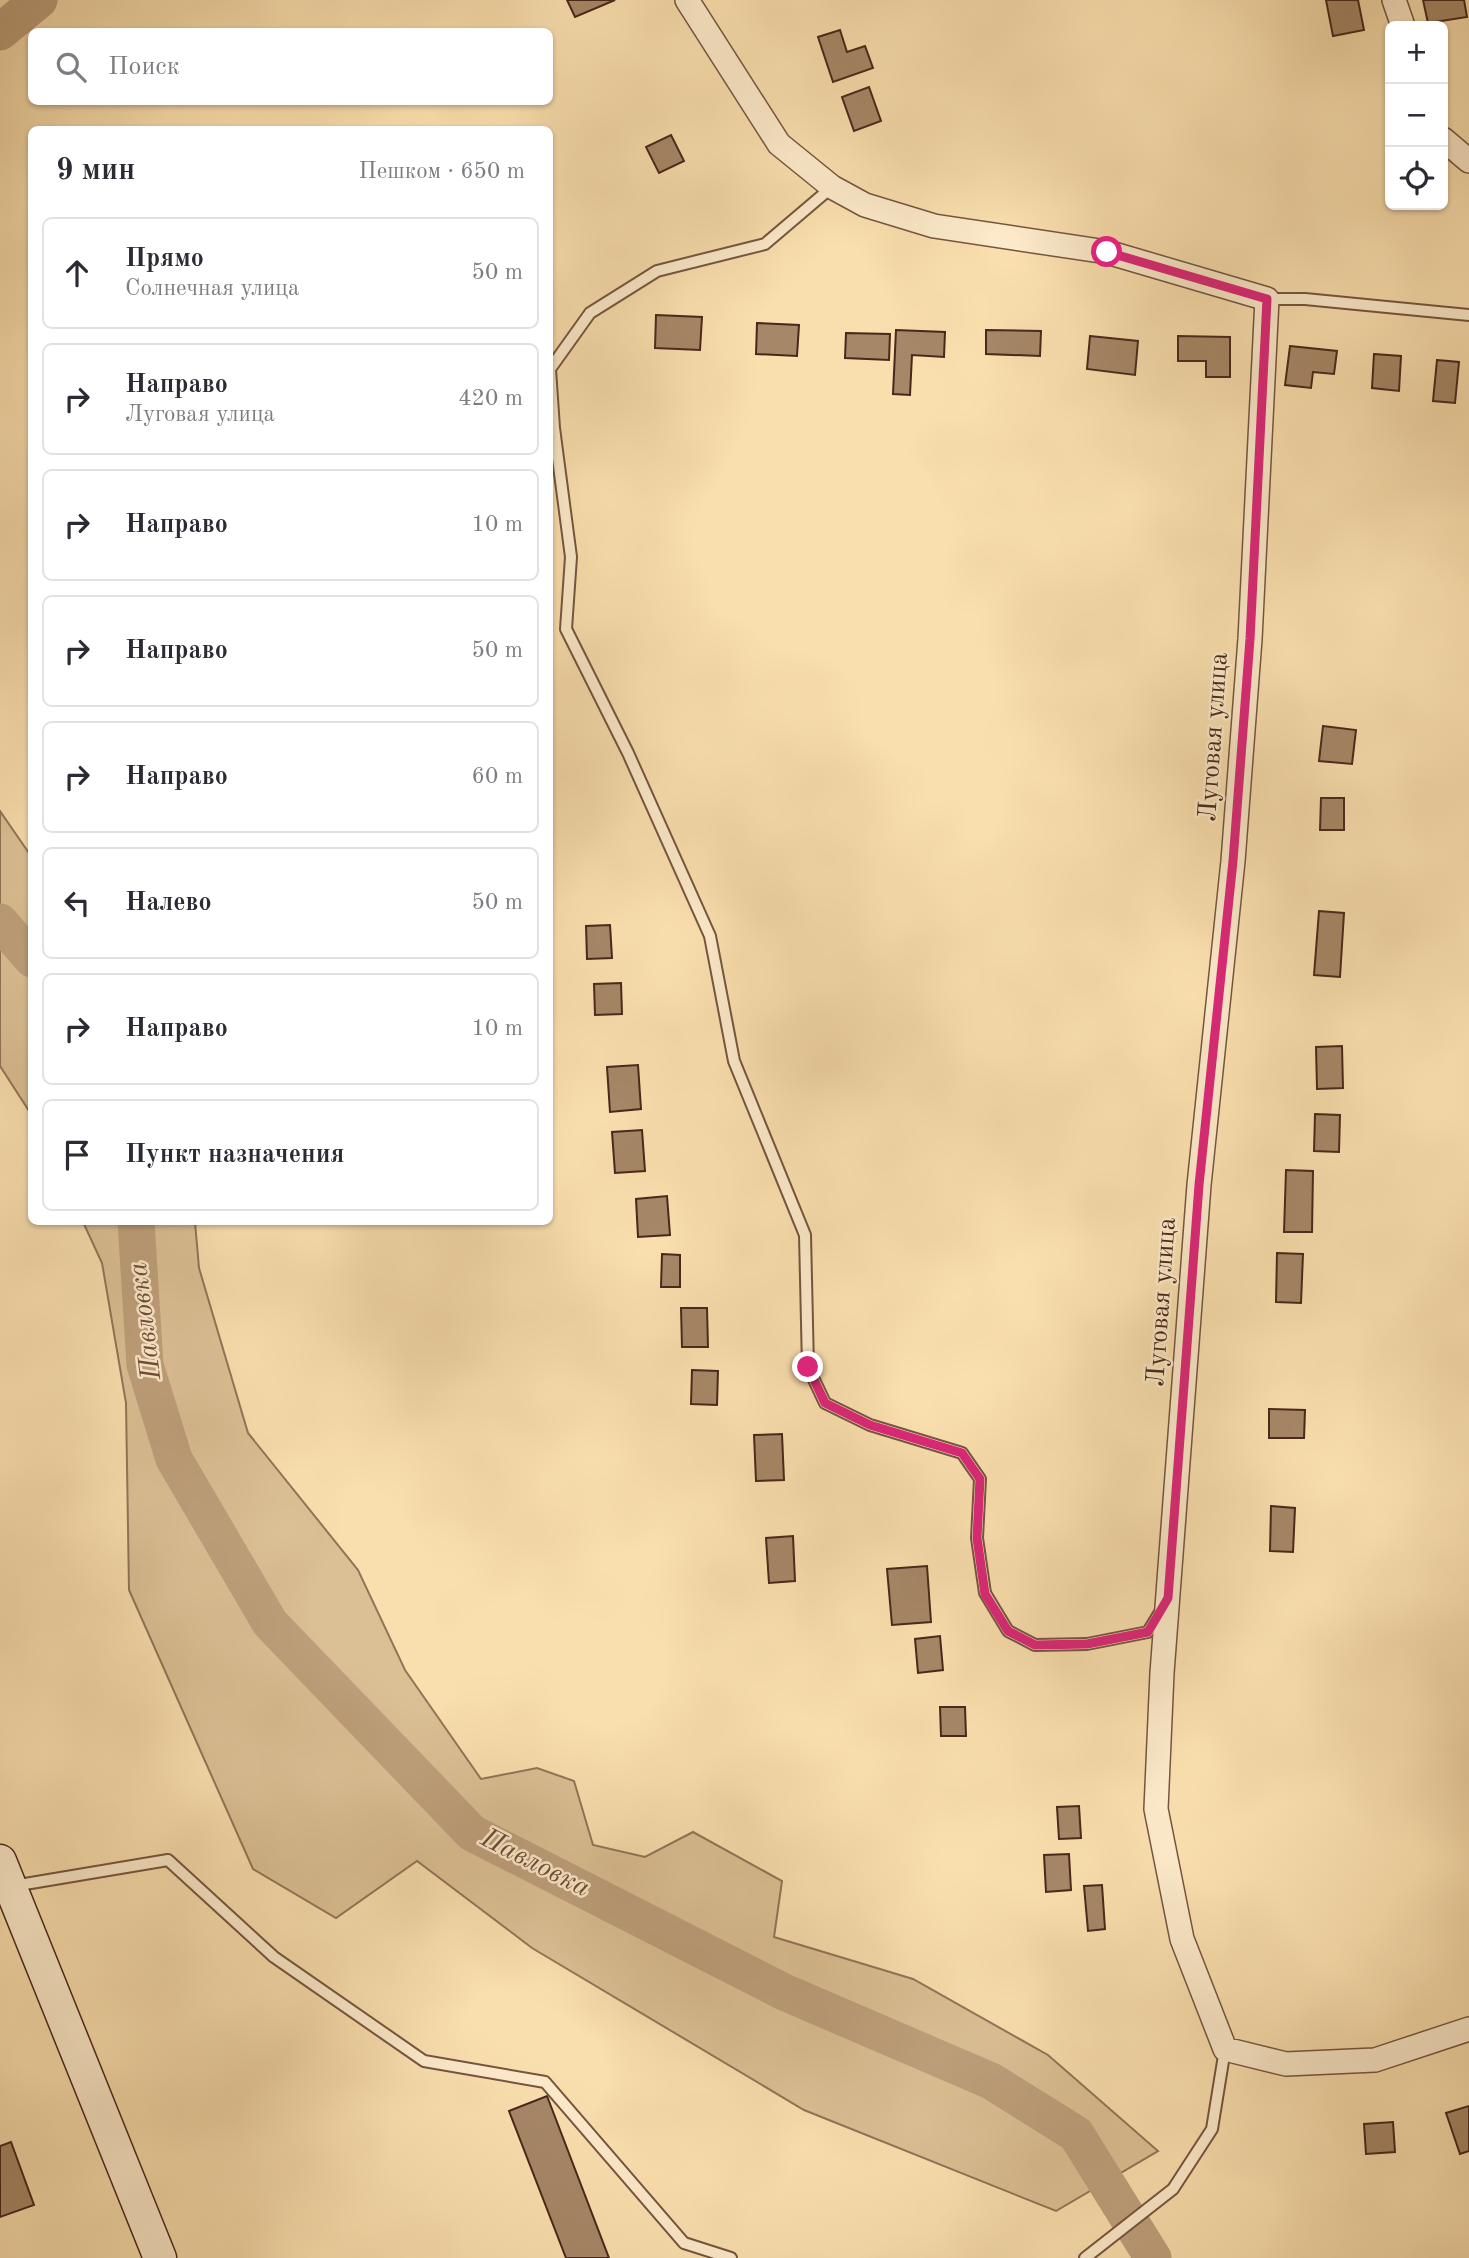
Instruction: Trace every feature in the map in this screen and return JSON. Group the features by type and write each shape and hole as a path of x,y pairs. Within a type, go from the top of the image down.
{"street":[{"path":"687,0 779,144 832,187 864,205 934,226 1107,252 1267,299"},
{"path":"1394,0 1401,21"},
{"path":"1448,143 1469,160"},
{"name":"Луговая улица","path":"1225,2049 1182,1939 1156,1808 1168,1598 1199,1185 1234,847 1250,639 1267,299"},
{"path":"5,1874 160,2258"},
{"path":"1225,2049 1286,2064 1375,2060 1469,2029"}],"lane":[{"path":"553,365 590,313 657,271 765,244 832,187"},
{"path":"1267,299 1305,299 1469,315"},
{"path":"553,414 571,557 566,629 628,753 710,936 734,1061 805,1235 808,1367 825,1403 870,1425 962,1453 980,1479 977,1538 985,1594 1008,1631 1035,1645 1087,1644 1148,1632 1168,1598"},
{"path":"5,1874 168,1860 274,1957 424,2061 545,2082 684,2244 731,2258"},
{"path":"1085,2258 1100,2249 1173,2189 1212,2129 1225,2049"}],"shaded area":[{"path":"0,811 28,852 28,1109 0,1066"},
{"path":"84,1225 195,1225 199,1268 248,1433 358,1570 405,1670 481,1779 537,1768 574,1781 593,1845 645,1857 693,1832 782,1881 774,1937 913,1979 1048,2055 1158,2151 1056,2211 804,2110 532,1948 417,1861 336,1918 253,1869 129,1590 126,1403 102,1263"}],"building":[{"path":"567,0 615,0 575,17"},
{"path":"1326,0 1358,0 1364,30 1333,36"},
{"path":"1423,0 1464,0 1467,17 1428,21"},
{"path":"840,30 847,52 865,46 873,68 833,82 818,37"},
{"path":"869,87 881,121 854,131 842,97"},
{"path":"671,135 684,161 659,173 646,147"},
{"path":"656,315 702,317 700,350 655,348"},
{"path":"757,323 799,325 797,356 756,354"},
{"path":"896,330 945,332 944,357 912,355 910,395 893,394"},
{"path":"986,330 1041,331 1040,356 986,354"},
{"path":"846,333 890,334 889,360 845,358"},
{"path":"1090,336 1138,341 1135,375 1087,369"},
{"path":"1178,336 1230,337 1230,377 1206,377 1206,361 1178,361"},
{"path":"1290,346 1337,351 1334,374 1313,372 1311,388 1285,385"},
{"path":"1374,354 1401,356 1399,391 1372,388"},
{"path":"1437,360 1459,362 1455,403 1433,401"},
{"path":"1323,726 1356,730 1352,764 1319,761"},
{"path":"1321,798 1344,798 1344,830 1320,830"},
{"path":"1319,911 1344,913 1340,977 1314,975"},
{"path":"610,925 612,958 587,959 586,926"},
{"path":"621,983 622,1014 595,1015 594,984"},
{"path":"1342,1046 1343,1088 1317,1089 1316,1047"},
{"path":"638,1065 641,1109 610,1112 607,1067"},
{"path":"1315,1114 1340,1115 1339,1152 1314,1151"},
{"path":"642,1130 645,1171 615,1173 612,1132"},
{"path":"1286,1170 1313,1171 1312,1232 1284,1232"},
{"path":"667,1196 670,1235 638,1237 636,1199"},
{"path":"1277,1253 1303,1254 1301,1303 1276,1302"},
{"path":"662,1254 680,1255 680,1287 661,1287"},
{"path":"681,1308 707,1308 708,1347 682,1347"},
{"path":"692,1370 718,1371 717,1405 691,1404"},
{"path":"1269,1409 1305,1410 1304,1438 1269,1438"},
{"path":"782,1434 784,1480 756,1481 754,1435"},
{"path":"1271,1506 1295,1508 1293,1552 1270,1551"},
{"path":"793,1536 795,1581 769,1583 766,1538"},
{"path":"927,1566 931,1622 892,1625 887,1569"},
{"path":"940,1636 943,1670 918,1673 915,1639"},
{"path":"940,1707 965,1707 966,1736 941,1736"},
{"path":"1079,1806 1081,1838 1059,1839 1057,1807"},
{"path":"1069,1854 1071,1890 1046,1892 1044,1855"},
{"path":"1102,1885 1105,1929 1088,1931 1084,1886"},
{"path":"547,2096 609,2258 566,2258 509,2111"},
{"path":"1469,2106 1469,2151 1460,2154 1446,2113"},
{"path":"1393,2122 1395,2152 1366,2154 1364,2124"},
{"path":"11,2142 34,2205 0,2217 0,2146"}],"waterway":[{"name":"Павловка","path":"0,32 39,0"},
{"name":"Павловка","path":"0,922 28,954"},
{"name":"Павловка","path":"136,1225 145,1365 174,1459 270,1623 472,1833 784,1992 991,2081 1076,2134 1153,2258"}],"route":[{"path":"808,1367 825,1403 870,1425 962,1453 980,1479 977,1538 985,1594 1008,1631 1035,1645 1087,1644 1148,1632 1168,1598 1199,1185 1233,861 1250,639 1267,299 1107,252"}]}
